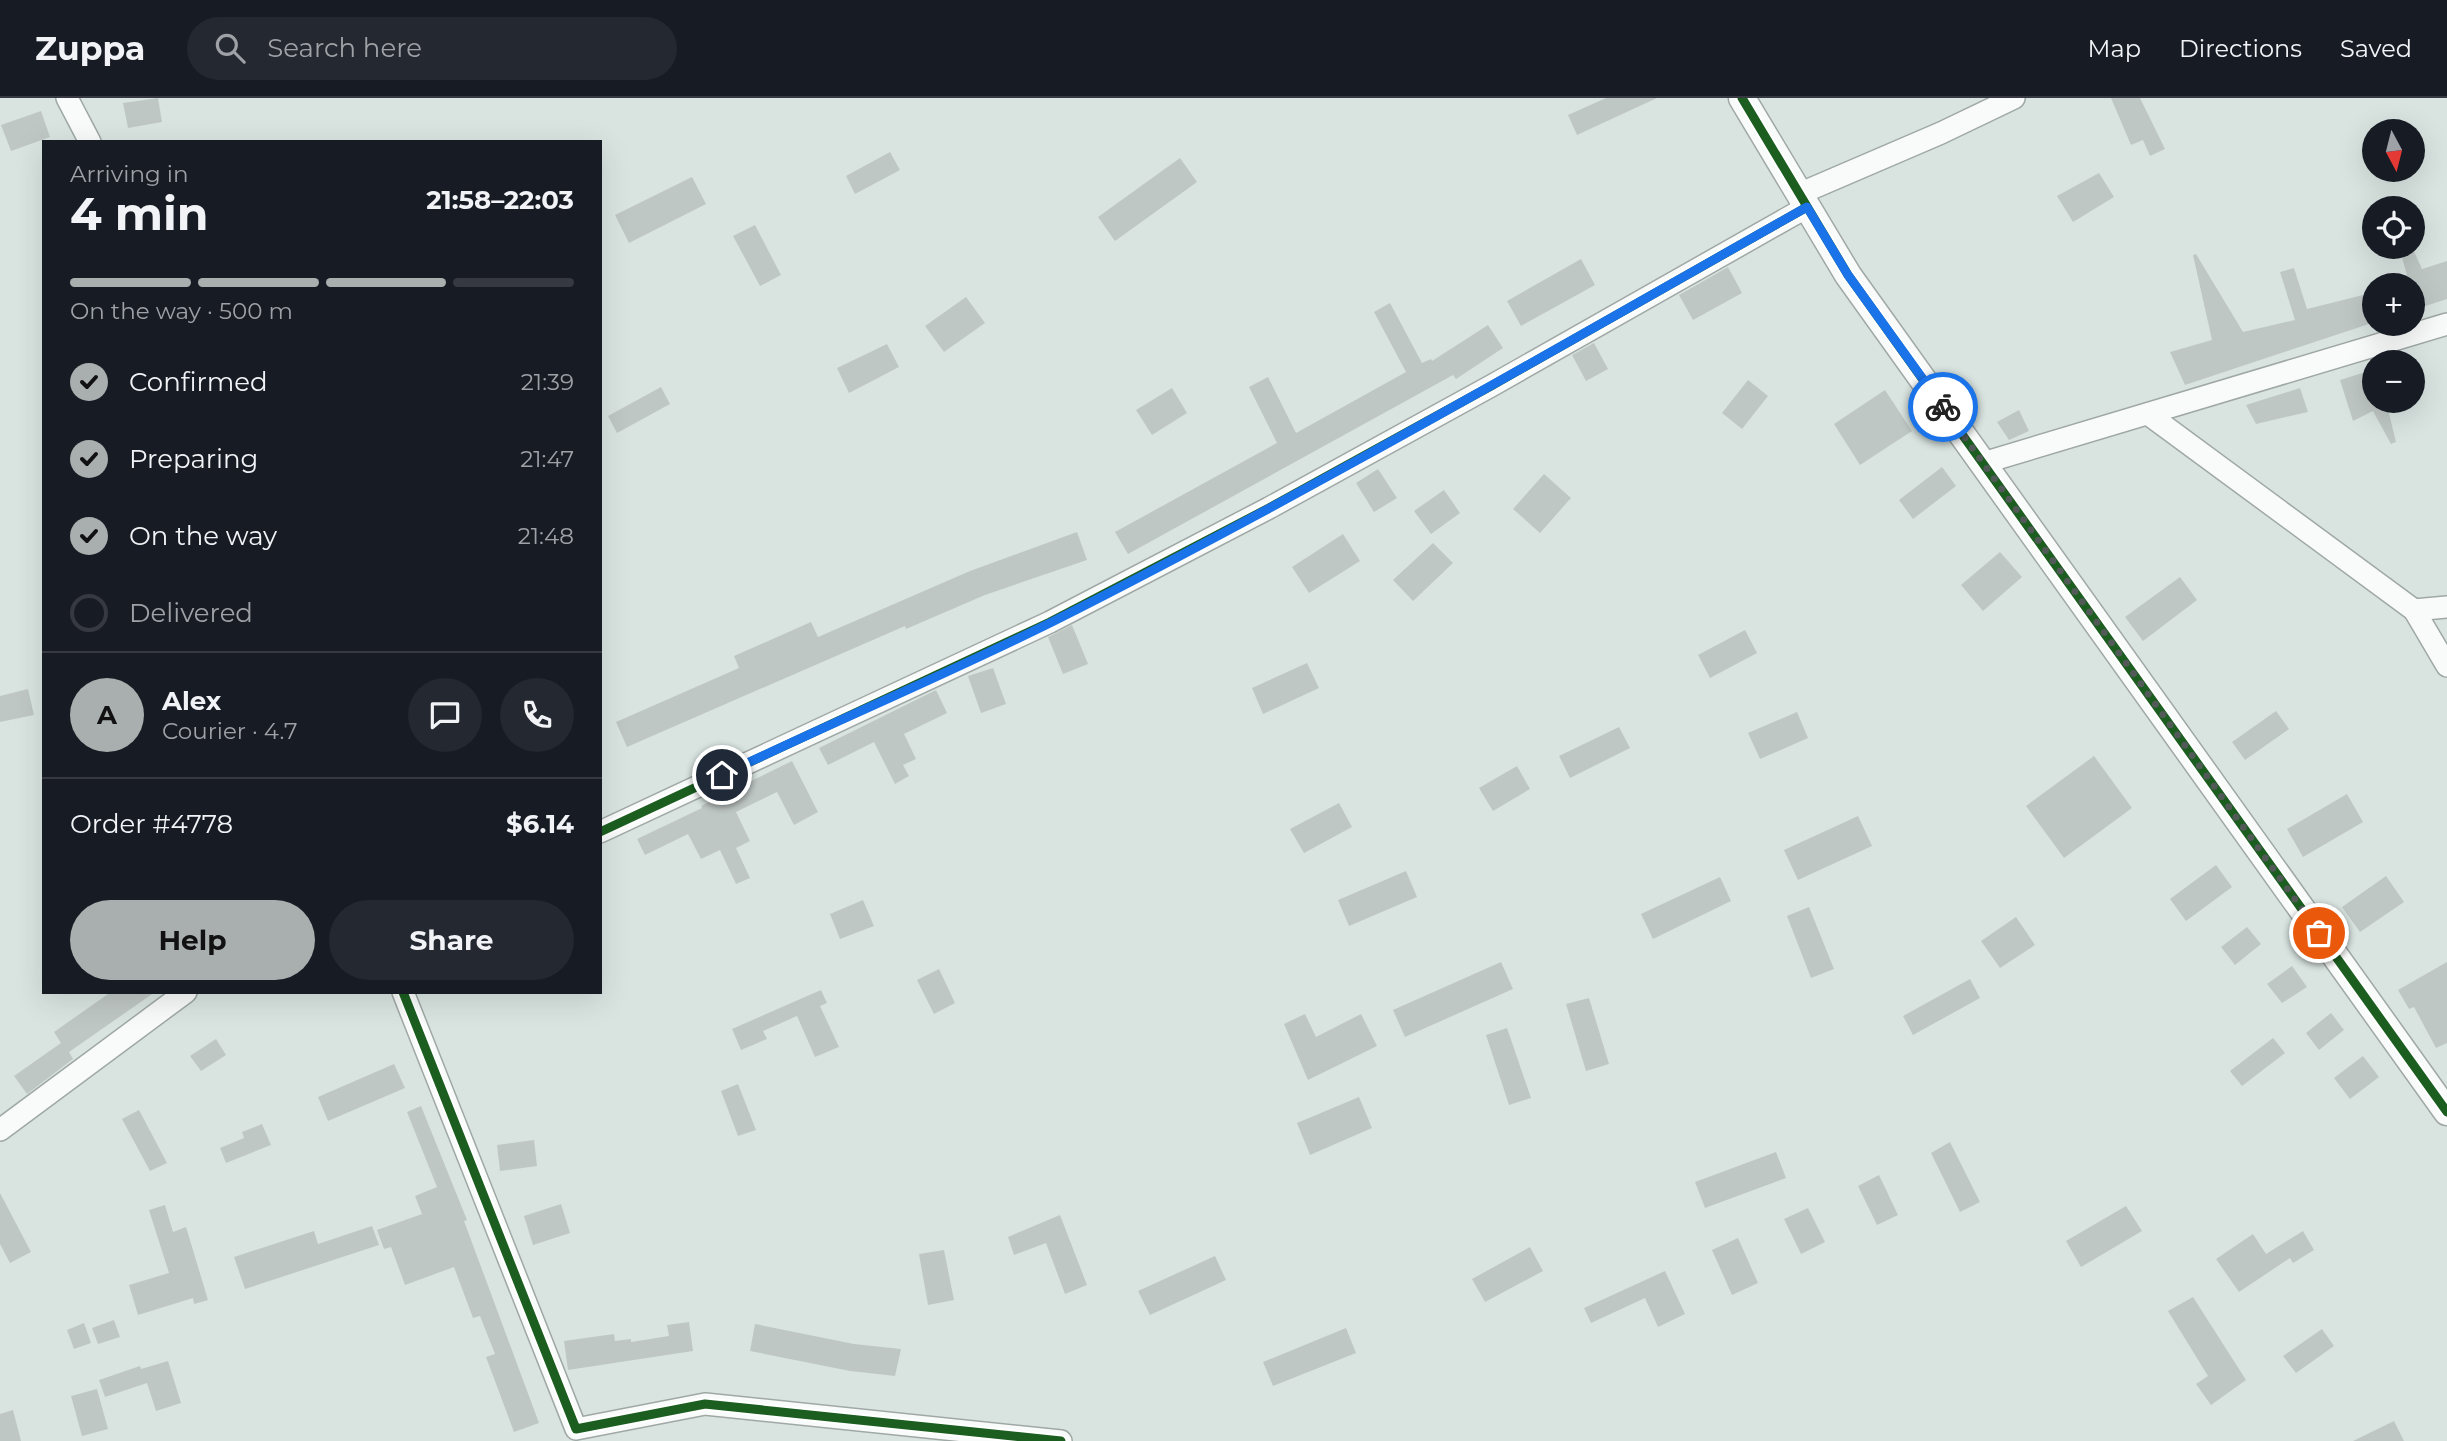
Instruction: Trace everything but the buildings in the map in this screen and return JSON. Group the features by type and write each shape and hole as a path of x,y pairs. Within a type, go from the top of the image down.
{"street":[{"path":"67,98 89,140"},
{"path":"1742,98 1848,275 2447,1112"},
{"path":"602,831 1050,622 1269,508 1491,386 1803,201 2014,98"},
{"path":"1983,463 2447,324"},
{"path":"2148,414 2414,610 2447,666"},
{"path":"2414,610 2447,607"},
{"path":"0,1130 183,994"},
{"path":"404,994 576,1429 705,1404 1061,1441"}],"cycle path":[{"path":"1742,98 1848,275 2447,1112"},
{"path":"602,831 1050,622 1269,508 1807,207"},
{"path":"404,994 576,1429 705,1404 1061,1441"}],"way so far":[{"path":"1943,407 2319,933"}],"route":[{"path":"722,775 1050,622 1269,508 1807,207 1848,275 1943,407"}]}
